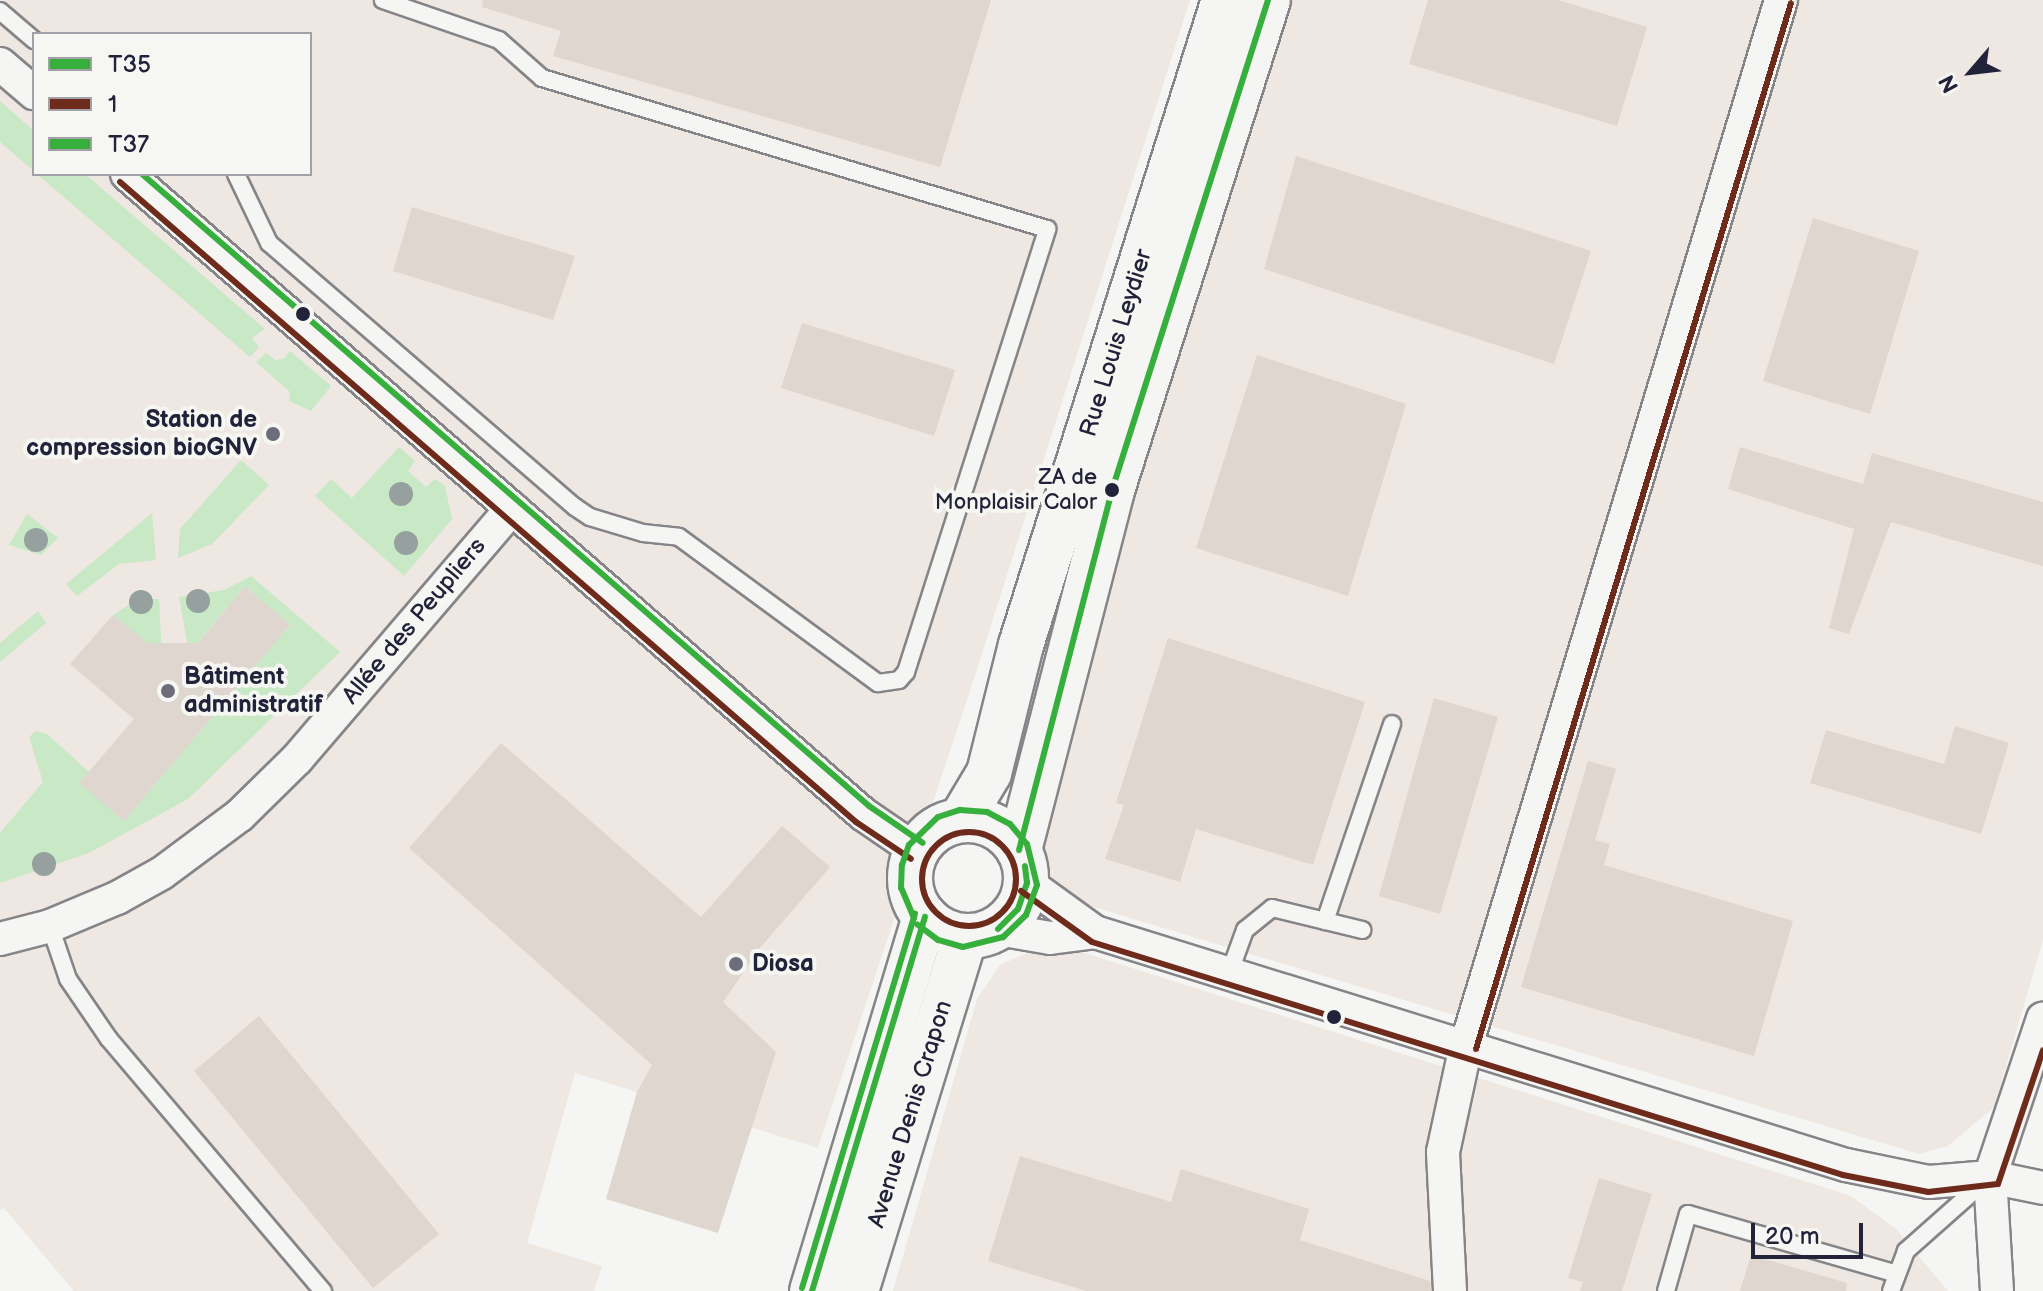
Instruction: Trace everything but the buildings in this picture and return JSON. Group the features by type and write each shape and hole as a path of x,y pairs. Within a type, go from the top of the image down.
{"main road":[{"name":"Rue Louis Leydier","path":"961,820 989,773 1021,645 1224,0"},
{"path":"1023,866 1004,832 984,822 961,820 943,826 917,851 911,886 925,917 981,933 1018,909 1023,866 1112,490 1268,0"},
{"name":"Avenue Denis Crapon","path":"812,1291 925,917"},
{"name":"Avenue Denis Crapon","path":"856,1291 981,933"}],"street":[{"path":"1450,1291 1443,1152 1466,1046 1781,0"},
{"path":"0,64 32,91"},
{"path":"129,176 863,814 917,851"},
{"name":"Allée des Peupliers","path":"0,939 50,926 162,873 240,815 297,759 512,508"},
{"path":"1023,866 1095,932"},
{"path":"981,933 1050,938 1095,932 1846,1165 1929,1182 1990,1177 2043,1188"},
{"path":"1997,1291 1990,1177 2043,1019"}],"lane":[{"path":"237,176 269,243 575,507 643,533 679,537 878,683 899,680 906,672 1047,229 542,78 499,40 383,0"},
{"path":"0,11 32,38"},
{"path":"1325,921 1392,724"},
{"path":"1229,974 1245,930 1272,908 1362,930"},
{"path":"50,926 68,979 109,1039 323,1291"},
{"path":"1891,1291 1894,1273 1906,1251 1990,1177"},
{"path":"1666,1291 1688,1214 1894,1273"}],"shaded area":[{"path":"0,0 1190,0 970,691 818,1148 575,1073 527,1243 602,1266 594,1291 74,1291 4,1208 0,1210"},
{"path":"1287,0 2043,0 2043,940 1994,1107 1948,1146 1919,1154 1060,897 1038,876 1033,846 1037,808"},
{"path":"1072,949 1851,1196 1896,1229 1948,1291 893,1291 977,999 1000,965 1027,953"}],"green space":[{"path":"0,101 32,129 32,169 0,142"},
{"path":"39,176 87,176 265,329 252,338 259,347 250,357"},
{"path":"290,351 331,386 311,411 289,401 290,392 256,362 266,353 275,360 283,359"},
{"path":"399,447 415,461 408,471 426,487 435,479 445,486 452,519 404,576 315,496 331,479 352,498"},
{"path":"241,460 269,485 212,544 178,558 180,529"},
{"path":"152,513 156,560 119,564 77,596 66,584"},
{"path":"27,514 58,538 41,555 9,545"},
{"path":"251,576 340,652 188,799 89,853 0,883 0,833 43,782 29,737 36,731 47,734 89,772 80,782 124,821 290,625 245,586 189,653 179,597 224,590"},
{"path":"138,599 159,599 162,656 113,615"},
{"path":"38,611 46,623 0,662 0,643"}],"transit line":[{"name":"T35","path":"1019,850 1112,490 1268,0"},
{"name":"1","path":"1476,1049 1791,3"},
{"name":"T37","path":"144,176 869,806 923,843"},
{"name":"1","path":"120,182 856,822 911,859"},
{"name":"T37","path":"914,918 901,888 902,865 909,845 938,817 960,810 987,812 1010,824 1027,844 1037,885 1026,915 1003,937 963,947 938,940 917,924"},
{"name":"1","path":"969,832 987,836 1002,846 1012,861 1016,879 1012,897 1002,912 987,922 969,926 951,922 936,912 926,897 922,879 926,861 936,846 951,836 969,832"},
{"name":"T35","path":"998,929 1018,909 1027,883 1025,866"},
{"name":"1","path":"1021,891 1092,942 1843,1175 1928,1192 1998,1184 2043,1050"},
{"name":"T37","path":"802,1288 915,914"},
{"name":"T35","path":"812,1291 925,917"}],"place":[{"name":"Station de compression bioGNV","path":"273,434"},
{"name":"ZA de Monplaisir Calor","path":"1112,490"},
{"name":"Bâtiment administratif","path":"168,691"},
{"name":"Diosa","path":"736,964"}]}
